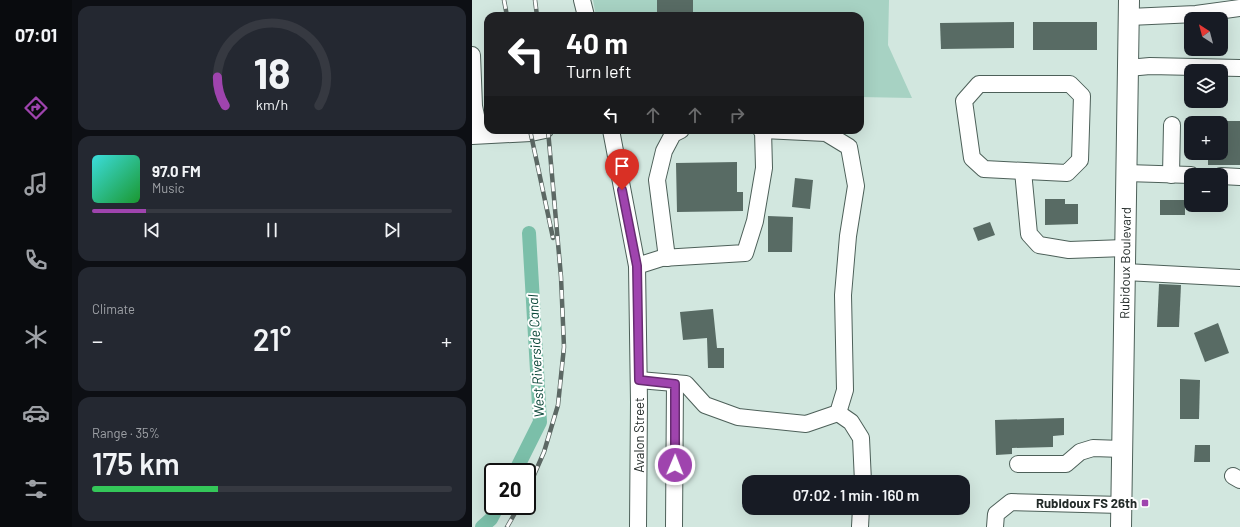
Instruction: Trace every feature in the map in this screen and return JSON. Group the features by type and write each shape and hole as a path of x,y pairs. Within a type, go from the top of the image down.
{"main road":[{"name":"Rubidoux Boulevard","path":"1121,527 1129,8"}],"street":[{"path":"582,0 585,12"},
{"path":"1129,8 1196,14 1240,8"},
{"path":"472,55 476,135 504,134"},
{"path":"1128,68 1150,66 1240,68"},
{"path":"979,84 1070,84 1082,96 1080,160 1067,173 1023,172 984,169 972,158 964,100 979,84"},
{"path":"1171,175 1172,125"},
{"name":"Avalon Street","path":"612,134 637,266 639,380 638,527"},
{"path":"667,258 657,180 664,151 673,134"},
{"path":"637,266 662,258 745,253 755,221 764,168 762,134"},
{"path":"828,134 849,148 856,186 848,236 843,295 845,390 838,413"},
{"path":"1023,172 1029,234 1039,246 1069,250 1125,248"},
{"path":"1126,173 1184,175"},
{"path":"1228,176 1240,177"},
{"path":"1125,272 1240,278"},
{"path":"639,380 686,384 705,405 738,418 806,424 838,413"},
{"path":"674,527 675,384"},
{"path":"838,413 851,422 861,438 863,475"},
{"path":"1018,464 1066,464 1080,452 1093,448 1122,449"},
{"path":"995,527 996,514 1011,502 1121,505"},
{"path":"860,527 861,515"}],"green space":[{"path":"593,0 889,0 888,45 912,98 864,97 864,12 595,12"}],"building":[{"path":"657,0 693,0 693,12 657,12"},
{"path":"1014,22 1014,48 941,49 940,23"},
{"path":"1033,22 1097,22 1097,50 1033,50"},
{"path":"1228,121 1240,121 1240,165 1208,165 1208,160 1228,160"},
{"path":"737,162 737,192 743,192 743,211 677,212 676,163"},
{"path":"795,178 813,180 810,209 792,207"},
{"path":"1045,199 1065,199 1065,204 1078,204 1078,224 1045,225"},
{"path":"1160,200 1184,200 1185,215 1160,215"},
{"path":"768,216 793,217 792,252 768,252"},
{"path":"990,222 995,235 978,241 973,228"},
{"path":"1159,284 1181,285 1179,327 1157,327"},
{"path":"713,309 717,348 724,348 724,368 708,368 707,338 683,340 680,312"},
{"path":"1218,323 1229,353 1205,362 1194,333"},
{"path":"1180,379 1200,380 1199,419 1180,419"},
{"path":"1064,418 1064,435 1053,436 1053,447 1012,448 1012,454 996,455 995,420"},
{"path":"1195,445 1210,445 1210,462 1194,462"}],"waterway":[{"name":"West Riverside Canal","path":"520,463 540,422 529,233"},
{"name":"West Riverside Canal","path":"482,527 493,515"}],"railway":[{"path":"504,0 506,12"},
{"path":"535,0 536,12"},
{"path":"531,134 553,238"},
{"path":"536,470 544,452 558,405 564,347 561,277 548,134"},
{"path":"507,527 514,515"}],"place":[{"name":"Rubidoux FS 26th","path":"1145,503"}],"route":[{"path":"622,190 637,266 639,380 675,384 675,465"}]}
